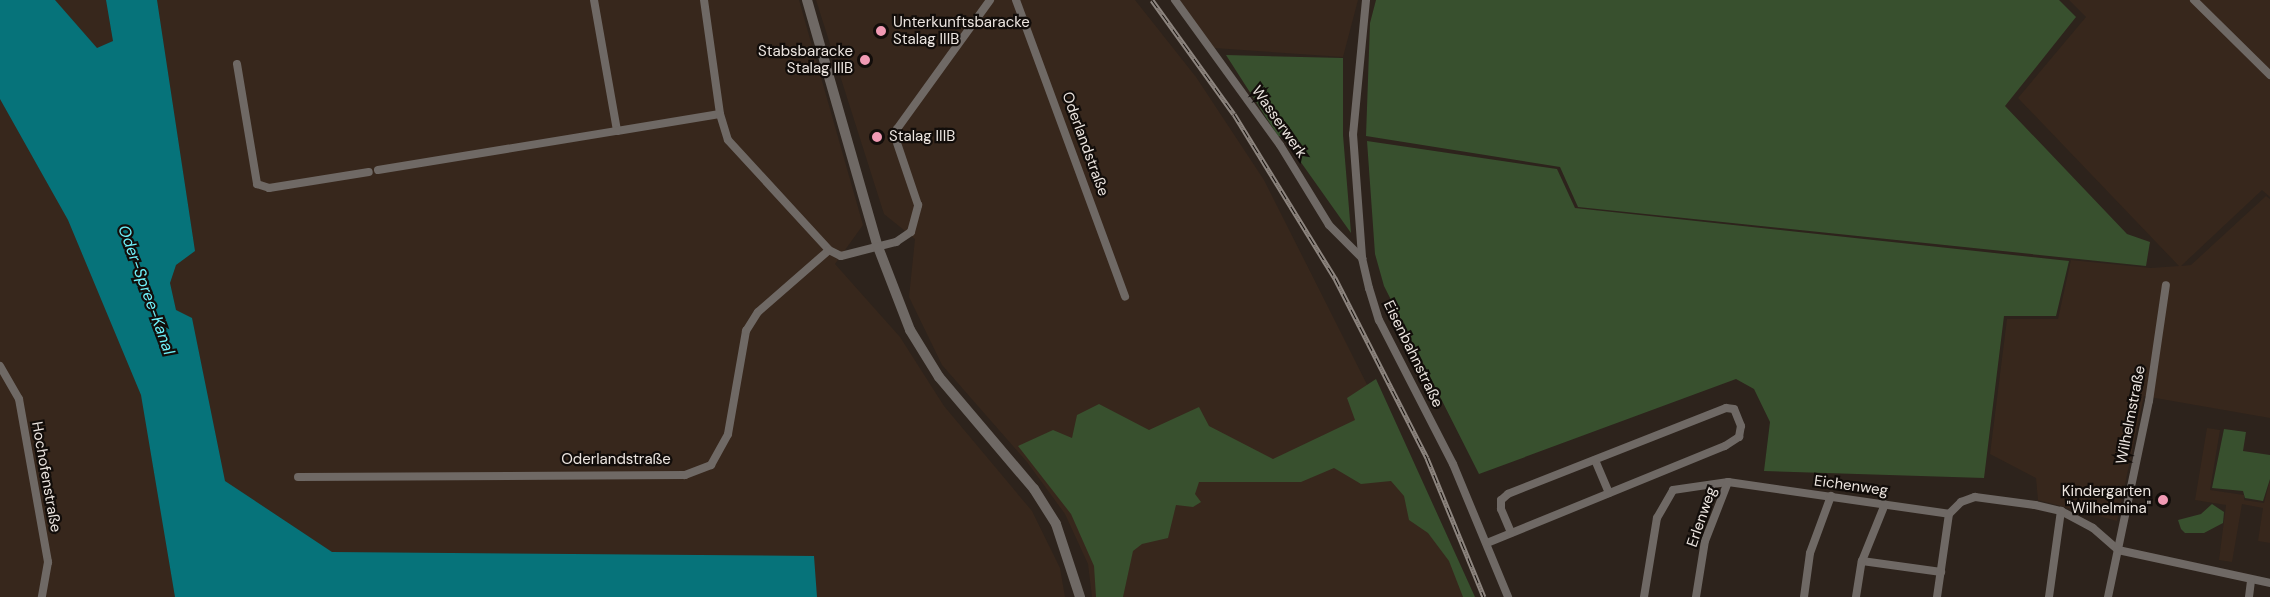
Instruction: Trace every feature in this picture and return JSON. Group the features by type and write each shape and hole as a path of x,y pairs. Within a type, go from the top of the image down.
{"street":[{"path":"594,0 617,131"},
{"path":"704,0 720,114 728,140 829,250 841,256 878,248 911,232 918,218 918,205 896,140 897,129 990,0"},
{"path":"807,0 878,248 894,295 923,354 1034,489 1056,524 1080,597"},
{"name":"Oderlandstraße","path":"1016,0 1125,297"},
{"name":"Wasserwerk","path":"1175,0 1280,145 1329,225 1362,258"},
{"name":"Eisenbahnstraße","path":"1366,0 1353,134 1362,258 1379,320 1453,464 1508,597"},
{"path":"2194,0 2270,75"},
{"path":"237,64 257,184 269,188 720,114"},
{"name":"Oderlandstraße","path":"297,477 685,475 711,465 728,434 746,331 758,312 829,250"},
{"name":"Wilhelmstraße","path":"2108,597 2152,382 2166,285"},
{"name":"Hochofenstraße","path":"0,366 19,399 48,562 42,597"},
{"path":"1487,543 1725,447 1739,437 1741,426 1734,409 1726,408 1501,500 1511,533"},
{"path":"1595,460 1609,493"},
{"name":"Eichenweg","path":"1644,597 1657,518 1673,490 1728,482 1949,514"},
{"name":"Erlenweg","path":"1696,597 1705,541 1728,482"},
{"path":"1804,597 1810,553 1831,496"},
{"path":"1937,597 1949,514 1960,502 1975,497 2061,511 2093,528 2118,550 2270,583"},
{"path":"1856,597 1862,561 1885,504"},
{"path":"2049,597 2061,511"},
{"path":"1862,561 1941,572"},
{"path":"2249,597 2251,580"}],"shaded area":[{"path":"0,0 799,0 863,225 835,264 900,337 944,406 1032,511 1060,568 1065,597 0,597"},
{"path":"816,0 1135,0 1196,77 1264,180 1398,446 1466,597 1092,597 1088,564 1065,514 1027,462 942,365 909,297 915,239 884,214"},
{"path":"1179,0 1358,0 1343,57 1214,48"},
{"path":"2069,0 2270,0 2270,197 2262,190 2181,266 2191,265 2266,196 2270,199 2270,418 2144,396 2117,521 2038,500 2036,478 1990,454 2007,319 2058,319 2071,260 2151,268 2179,266 2018,98 2086,17"},
{"path":"2207,428 2220,430 2210,490 2244,495 2244,500 2264,503 2270,480 2270,543 2258,541 2263,508 2242,504 2232,562 2219,560 2226,505 2195,500"}],"green space":[{"path":"1376,0 2059,0 2076,17 2005,106 2127,234 2150,242 2146,266 1578,207 1560,167 1366,136 1370,23"},
{"path":"1226,55 1343,58 1343,135 1351,233 1283,137 1278,136"},
{"path":"1367,141 1557,169 1575,208 2069,261 2056,316 2004,316 1984,478 1764,471 1770,422 1754,389 1736,379 1479,474 1384,286 1375,254"},
{"path":"1376,379 1475,597 1463,597 1449,561 1428,533 1409,520 1404,496 1391,481 1361,484 1334,468 1301,482 1199,482 1195,494 1201,502 1193,507 1176,505 1168,538 1142,544 1133,551 1123,597 1096,597 1094,566 1071,514 1018,446 1053,430 1072,438 1077,415 1099,404 1149,430 1199,407 1209,426 1273,459 1355,420 1347,398"},
{"path":"2224,429 2246,432 2243,451 2270,455 2270,479 2263,501 2245,498 2243,491 2212,488"},
{"path":"2212,504 2224,512 2223,523 2204,533 2185,533 2181,529 2178,520 2201,514"}],"water":[{"name":"Oder-Spree-Kanal","path":"0,0 55,0 97,48 113,41 106,0 157,0 195,251 176,265 170,283 176,310 192,318 225,481 332,552 814,556 817,597 175,597 141,395 68,220 0,99"}],"railway":[{"path":"1152,0 1234,114 1335,278 1427,458 1484,597"}],"place":[{"name":"Unterkunftsbaracke Stalag IIIB","path":"881,31"},
{"name":"Stabsbaracke Stalag IIIB","path":"865,60"},
{"name":"Stalag IIIB","path":"877,137"},
{"name":"Kindergarten \"Wilhelmina\"","path":"2163,500"}]}
